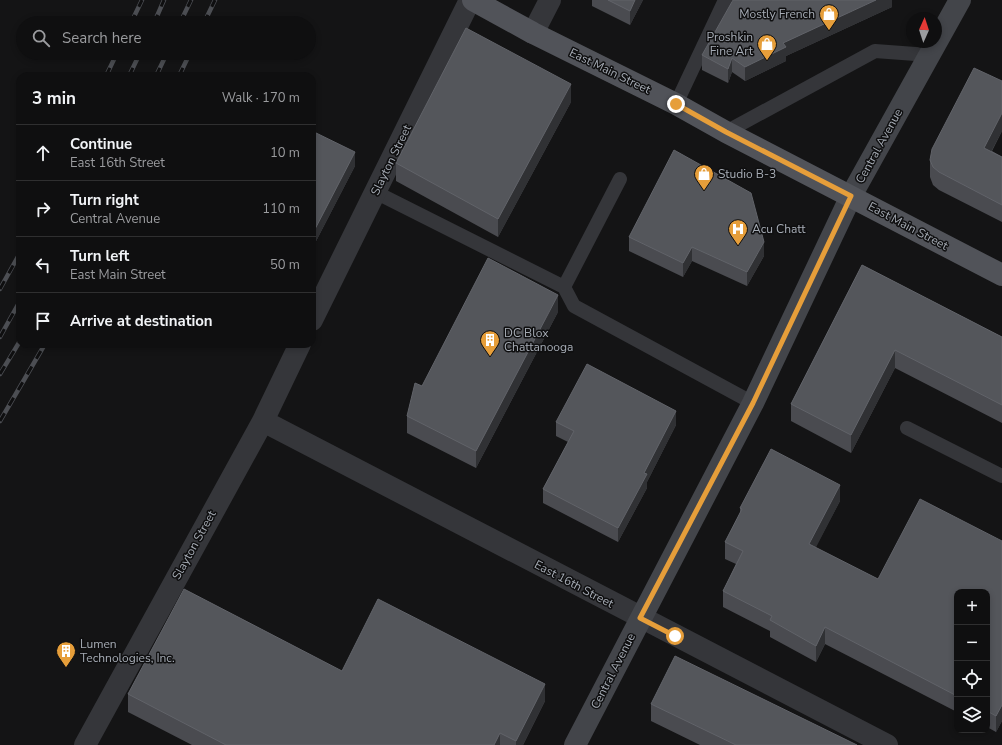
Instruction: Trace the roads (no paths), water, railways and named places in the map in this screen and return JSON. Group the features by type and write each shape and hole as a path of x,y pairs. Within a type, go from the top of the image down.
{"main road":[{"name":"East Main Street","path":"473,0 533,33 676,104 726,132 1002,275"},
{"name":"Central Avenue","path":"575,745 753,403 851,196 929,55 961,1"}],"street":[{"name":"Slayton Street","path":"316,312 470,0"},
{"path":"533,33 550,0"},
{"name":"Slayton Street","path":"85,745 262,421 298,348"},
{"name":"East 16th Street","path":"262,421 887,745"}],"lane":[{"path":"676,104 725,0"},
{"path":"726,132 875,51 929,55"},
{"path":"564,287 620,179"},
{"path":"375,192 564,287 574,306 753,403"},
{"path":"907,428 1002,476"}],"railway":[{"path":"134,16 142,0"},
{"path":"157,16 164,0"},
{"path":"183,16 191,0"},
{"path":"207,16 215,0"},
{"path":"108,72 114,60"},
{"path":"131,72 137,60"},
{"path":"158,72 164,60"},
{"path":"181,72 187,60"},
{"path":"0,289 16,260"},
{"path":"0,337 16,308"},
{"path":"0,374 16,348"},
{"path":"0,421 43,348"}],"place":[{"name":"Mostly French","path":"829,31"},
{"name":"Proshkin Fine Art","path":"767,61"},
{"name":"Studio B-3","path":"704,191"},
{"name":"Acu Chatt","path":"738,246"},
{"name":"DC Blox Chattanooga","path":"490,357"},
{"name":"Lumen Technologies, Inc.","path":"66,668"}]}
